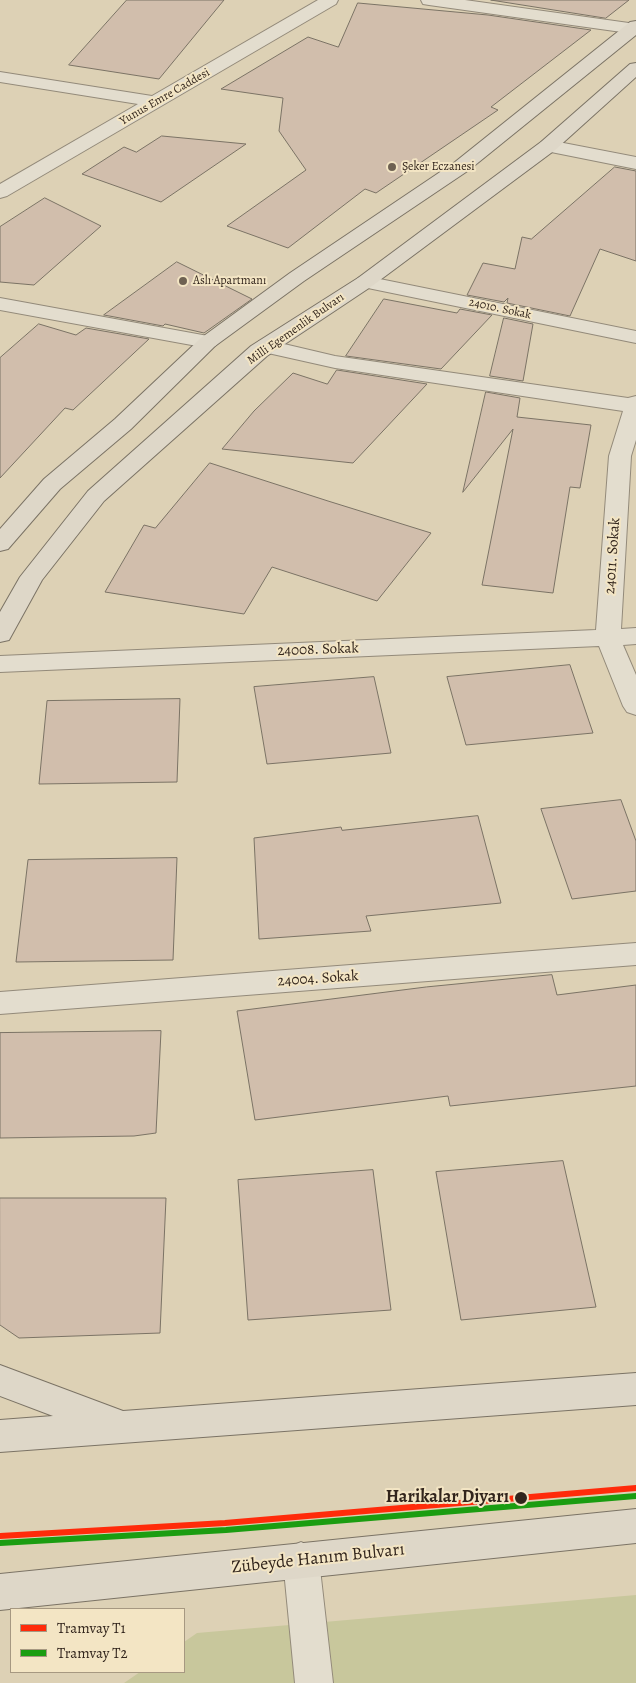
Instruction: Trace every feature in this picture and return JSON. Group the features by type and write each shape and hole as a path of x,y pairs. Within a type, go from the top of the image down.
{"main road":[{"path":"0,544 52,484 123,424 208,342 297,277 462,166 635,28"},
{"name":"Milli Egemenlik Bulvarı","path":"0,634 32,577 96,496 267,346 365,282 548,146 636,68"},
{"path":"0,1380 124,1427"},
{"path":"0,1436 636,1389"},
{"name":"Zübeyde Hanım Bulvarı","path":"5,1598 301,1560 636,1526"}],"street":[{"name":"Yunus Emre Caddesi","path":"0,192 330,0"},
{"path":"428,0 635,28"},
{"path":"0,78 157,102"},
{"path":"548,146 636,163"},
{"name":"24010. Sokak","path":"365,282 636,337"},
{"path":"0,304 208,342"},
{"path":"267,346 335,362 635,404"},
{"name":"24011. Sokak","path":"635,404 620,456 608,638 636,706"},
{"name":"24008. Sokak","path":"0,664 636,636"},
{"name":"24004. Sokak","path":"0,1003 636,954"},
{"path":"301,1560 314,1683"}],"green space":[{"path":"636,1595 636,1683 124,1683 139,1673 185,1673 185,1641 197,1633"}],"building":[{"path":"127,0 224,0 159,79 69,65"},
{"path":"491,0 629,0 606,18"},
{"path":"358,3 488,15 591,30 491,107 498,110 376,193 365,189 288,248 227,226 306,170 279,131 283,98 221,89 308,37 338,47"},
{"path":"162,136 246,144 161,202 82,174 124,147 136,152"},
{"path":"615,167 636,171 636,261 600,249 570,316 507,303 508,298 504,302 467,295 483,263 515,269 522,237 531,239"},
{"path":"45,198 101,226 34,285 0,282 0,227"},
{"name":"Aslı Apartmanı","path":"177,262 252,299 204,333 165,324 163,326 104,315"},
{"path":"384,299 457,313 460,309 492,315 441,369 346,356"},
{"path":"504,318 533,324 523,381 490,376"},
{"path":"39,324 76,335 86,328 149,339 73,410 65,408 0,478 0,358"},
{"path":"337,370 427,384 353,463 222,449 254,411 293,373 327,384"},
{"path":"486,392 520,398 517,417 591,425 580,488 570,487 553,593 482,585 513,429 463,492"},
{"path":"210,463 431,533 377,601 272,567 244,614 105,592 144,525 155,528"},
{"path":"570,665 593,733 466,745 447,677"},
{"path":"374,677 391,753 267,764 254,687"},
{"path":"180,699 177,782 39,784 47,701"},
{"path":"621,800 636,841 636,891 572,899 541,809"},
{"path":"478,816 501,903 366,916 371,931 259,939 254,838 341,827 342,830"},
{"path":"177,858 173,960 16,962 28,860"},
{"path":"552,975 557,995 636,985 636,1086 450,1106 448,1096 255,1120 237,1011 426,987"},
{"path":"161,1031 156,1133 134,1136 0,1138 0,1033"},
{"path":"563,1161 596,1307 461,1320 436,1172"},
{"path":"373,1170 391,1310 248,1320 238,1180"},
{"path":"0,1198 166,1198 160,1333 19,1338 0,1325"}],"tram line":[{"name":"T1","path":"0,1536 225,1523 636,1488"},
{"name":"T2","path":"0,1543 226,1530 636,1496"}],"place":[{"name":"Şeker Eczanesi","path":"392,167"},
{"name":"Aslı Apartmanı","path":"183,281"},
{"name":"Harikalar Diyarı","path":"521,1498"}]}
